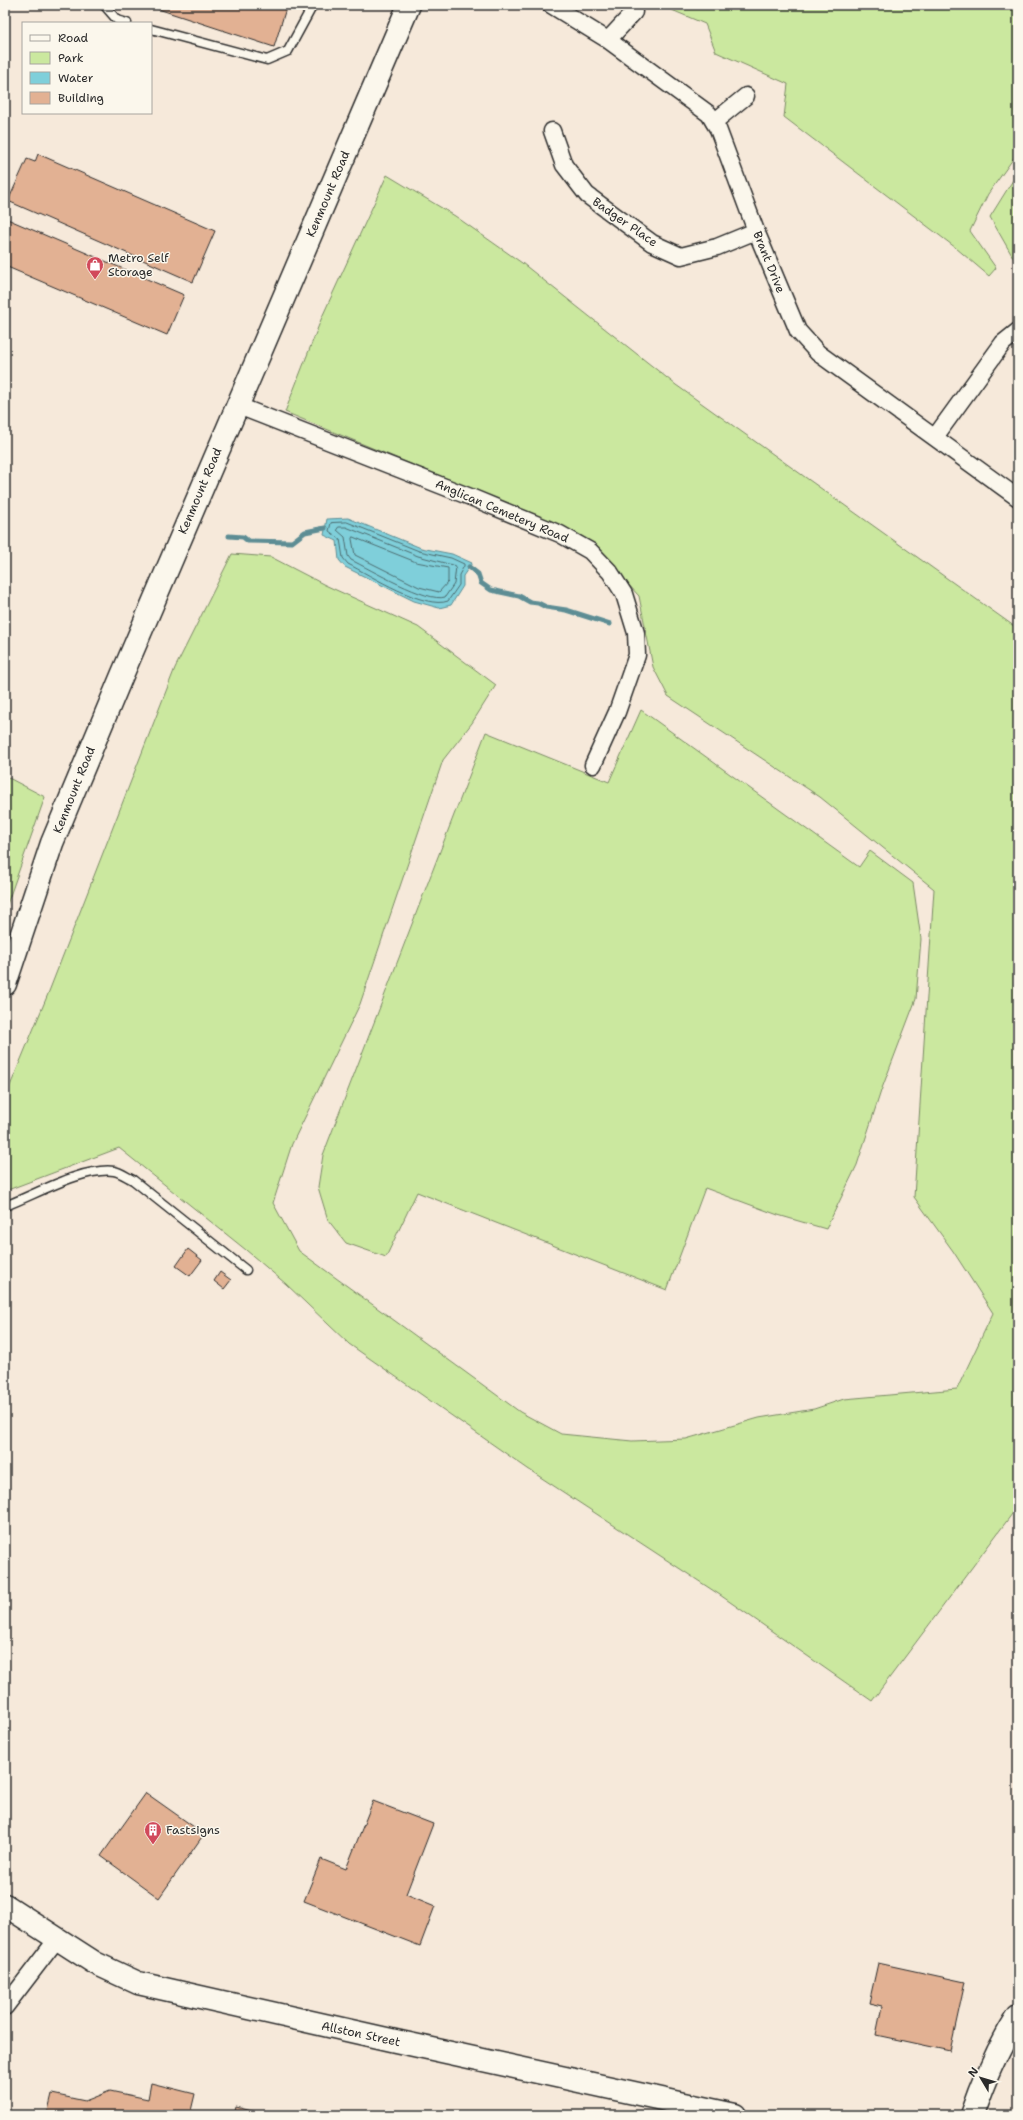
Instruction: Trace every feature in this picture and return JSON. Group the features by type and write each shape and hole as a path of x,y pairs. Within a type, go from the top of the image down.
{"main road":[{"name":"Kenmount Road","path":"5,984 52,843 236,405 409,5"},
{"name":"Allston Street","path":"5,1905 57,1939 108,1969 138,1983 735,2115"},
{"path":"972,2115 1000,2046 1018,2016"}],"street":[{"name":"Brant Drive","path":"551,5 608,40 709,114 718,129 756,231 798,330 818,353 1018,498"},
{"path":"608,40 634,12"},
{"path":"714,122 746,96"},
{"name":"Badger Place","path":"552,131 564,165 587,195 652,243 681,256 717,246 756,231"},
{"path":"935,437 1003,342 1018,331"},
{"name":"Anglican Cemetery Road","path":"236,405 473,498 560,534 590,551 610,572 624,594 636,633 637,655 617,712 593,765"},
{"path":"5,2007 57,1939"}],"lane":[{"path":"104,5 117,20 124,22"},
{"path":"152,29 267,60 288,51 313,5"},
{"path":"5,1206 78,1176 101,1171 115,1171 133,1180 246,1270"}],"green space":[{"path":"660,5 1018,5 1018,152 988,194 970,231 996,268 989,276 956,248 784,117 788,84 716,52 705,24"},
{"path":"1018,172 1018,266 990,217"},
{"path":"387,175 455,216 522,263 676,385 1018,629 1018,1506 872,1701 720,1595 528,1469 349,1344 286,1284 119,1148 5,1191 5,1098 48,994 175,668 232,554 271,557 325,585 418,627 496,685 472,723 443,760 360,1004 292,1144 273,1203 299,1251 520,1412 561,1434 632,1441 686,1439 759,1418 814,1409 844,1399 957,1389 993,1313 953,1251 914,1197 934,889 820,797 668,696 653,667 639,596 590,543 525,511 285,412 322,317"},
{"path":"641,710 859,867 870,851 913,883 921,939 916,999 881,1091 857,1165 826,1229 778,1215 705,1188 667,1290 417,1192 386,1257 346,1243 328,1220 318,1187 323,1155 486,732 609,782"},
{"path":"5,776 45,797 5,910"}],"water":[{"path":"348,518 421,548 452,554 472,563 463,576 463,586 451,605 439,608 414,601 345,567 339,560 337,541 324,535 327,519"}],"building":[{"path":"156,5 287,5 274,47 155,8"},
{"path":"38,154 215,231 193,282 8,201 27,159 35,162"},
{"name":"Metro Self Storage","path":"5,218 184,295 167,335 5,266"},
{"path":"188,1249 202,1260 190,1276 176,1266"},
{"path":"220,1272 231,1280 224,1289 214,1281"},
{"name":"Fastsigns","path":"146,1793 204,1834 159,1898 101,1856"},
{"path":"373,1801 433,1824 406,1894 435,1906 420,1946 304,1901 321,1859 346,1869"},
{"path":"878,1963 965,1982 950,2051 876,2035 882,2006 869,2003"},
{"path":"151,2083 195,2094 190,2115 47,2115 52,2094 85,2101 110,2091 148,2099"},
{"path":"236,2107 268,2115 234,2115"},
{"path":"408,2112 423,2115 408,2115"}],"waterway":[{"path":"229,536 243,537 248,541 292,542 305,532 325,528"},
{"path":"469,567 478,574 481,583 491,590 519,596 530,602 538,603 546,607 566,610 610,624"}],"place":[{"name":"Metro Self Storage","path":"95,280"},
{"name":"Fastsigns","path":"153,1845"}]}
